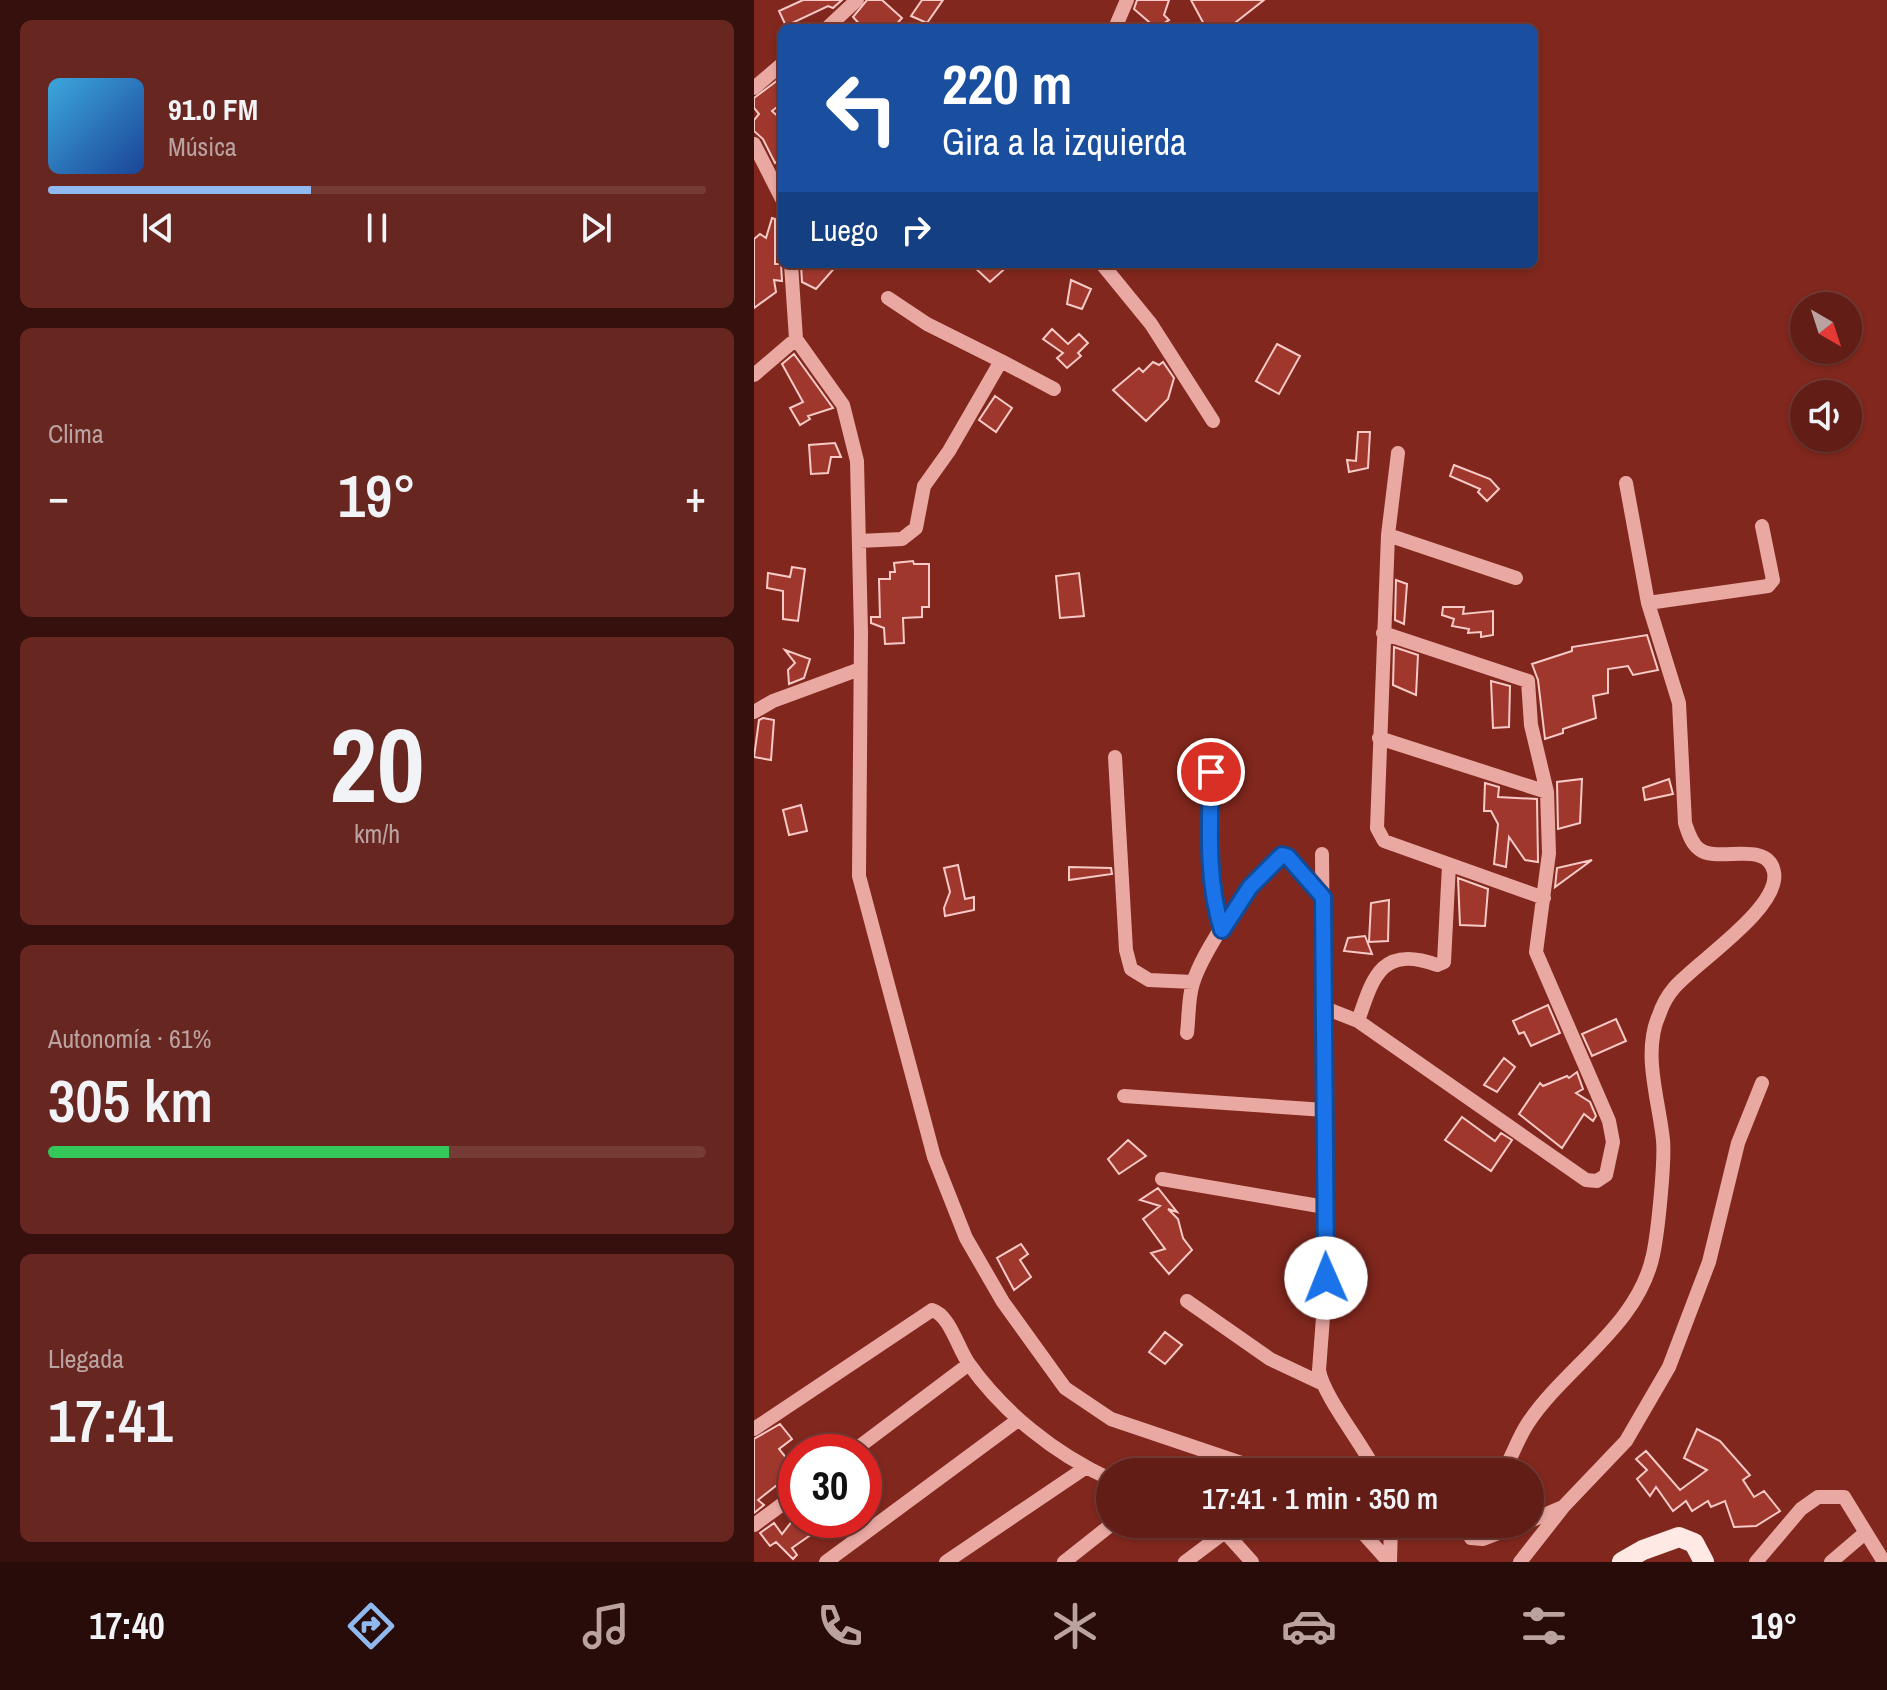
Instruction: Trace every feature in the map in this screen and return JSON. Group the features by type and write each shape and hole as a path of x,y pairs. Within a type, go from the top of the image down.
{"main road":[{"path":"1622,1562 1679,1537 1694,1543 1704,1562"}],"street":[{"path":"831,24 857,0"},
{"path":"1117,24 1127,0"},
{"path":"754,88 778,67"},
{"path":"754,144 778,191"},
{"path":"791,268 796,339 843,405 857,461 859,876 934,1157 966,1238 1003,1302 1065,1388 1111,1419 1227,1458"},
{"path":"1105,268 1151,324 1213,421"},
{"path":"888,298 927,324 1054,389"},
{"path":"754,375 796,339"},
{"path":"859,541 902,539 916,528 924,486 949,451 1001,361"},
{"path":"1398,453 1388,535 1379,738 1377,816 1384,841 1544,898"},
{"path":"1510,1458 1528,1424 1605,1338 1646,1277 1653,1254 1663,1144 1651,1041 1658,1016 1672,990 1742,929 1773,883 1774,870 1768,861 1756,855 1712,855 1699,850 1690,838 1685,823 1679,703 1648,603 1626,483"},
{"path":"1648,603 1768,586 1773,580 1762,526"},
{"path":"1388,535 1516,578"},
{"path":"1325,1008 1358,1021 1586,1180 1597,1181 1606,1175 1613,1142 1609,1121 1536,952 1549,853 1547,792 1531,725 1528,681 1383,633"},
{"path":"754,712 773,701 860,669"},
{"path":"1379,738 1547,792"},
{"path":"1211,746 1209,850 1214,904 1222,930"},
{"path":"1115,757 1126,950 1131,969 1149,980 1193,982"},
{"path":"1321,1383 1325,1207 1322,854"},
{"path":"1187,1033 1193,982 1250,887 1282,855 1288,857 1323,897"},
{"path":"1358,1021 1369,988 1385,964 1394,960 1425,961 1437,965 1444,962 1449,865"},
{"path":"1520,1562 1564,1506 1626,1441 1669,1367 1709,1262 1738,1143 1762,1083"},
{"path":"1124,1096 1325,1110"},
{"path":"1162,1179 1325,1207"},
{"path":"1187,1301 1270,1359 1321,1383 1369,1458"},
{"path":"754,1429 928,1310 941,1315 969,1364 1018,1420 1096,1473"},
{"path":"876,1434 969,1364"},
{"path":"826,1562 1018,1420"},
{"path":"946,1562 1085,1468"},
{"path":"1756,1562 1801,1509 1818,1497 1844,1497 1884,1562"},
{"path":"1544,1515 1564,1506"},
{"path":"754,1525 778,1507"},
{"path":"1831,1562 1865,1533"},
{"path":"1064,1562 1096,1537"},
{"path":"1185,1562 1217,1538"},
{"path":"1230,1538 1252,1562"},
{"path":"1368,1538 1389,1562"},
{"path":"1389,1562 1390,1538"}],"building":[{"path":"803,0 842,0 833,8 828,6 790,24 785,24 779,11"},
{"path":"867,0 882,0 902,18 897,24 859,24 853,17"},
{"path":"922,0 943,0 927,23 911,16"},
{"path":"1137,0 1169,0 1164,15 1169,20 1162,24 1151,24 1134,9"},
{"path":"1191,0 1264,0 1236,22 1238,24 1204,24"},
{"path":"778,80 778,106 772,111 778,116 778,161 775,163 763,139 754,131 754,120 759,114 754,108 754,98"},
{"path":"772,218 775,219 775,264 781,268 782,281 774,280 776,292 754,308 754,239 760,234 766,238"},
{"path":"801,268 834,268 816,289 802,282"},
{"path":"975,268 1006,268 990,282"},
{"path":"1071,280 1091,289 1082,309 1067,304"},
{"path":"1052,329 1068,344 1079,334 1088,343 1078,353 1081,356 1067,368 1057,358 1063,353 1043,339"},
{"path":"1277,344 1300,356 1279,394 1256,381"},
{"path":"794,354 833,408 808,416 810,419 800,425 790,408 803,402 782,364"},
{"path":"1153,362 1159,365 1163,362 1174,378 1168,399 1146,421 1113,390 1139,368 1143,372"},
{"path":"995,396 1012,408 996,432 979,420"},
{"path":"1358,432 1370,432 1368,468 1349,472 1347,460 1356,461"},
{"path":"835,443 841,457 831,457 828,473 811,474 809,445"},
{"path":"1454,465 1490,479 1499,489 1487,501 1478,492 1480,489 1450,476"},
{"path":"913,561 914,564 929,564 929,607 922,607 922,617 903,618 904,643 885,644 884,628 871,623 871,617 880,617 879,579 890,579 890,572 895,572 894,563"},
{"path":"792,567 805,569 798,621 783,619 783,591 767,588 768,573 790,577"},
{"path":"1079,573 1084,616 1060,618 1056,576"},
{"path":"1396,580 1407,584 1404,624 1395,620"},
{"path":"1443,607 1464,607 1463,614 1493,611 1493,635 1481,637 1481,632 1468,633 1469,629 1452,626 1454,619 1442,615"},
{"path":"1647,635 1658,670 1633,675 1628,666 1608,669 1608,693 1593,696 1596,718 1545,739 1538,680 1532,664 1572,651 1572,647"},
{"path":"1394,647 1418,655 1416,695 1393,685"},
{"path":"785,650 810,659 804,678 789,684 788,670 795,663"},
{"path":"1491,681 1510,686 1509,727 1493,728"},
{"path":"759,720 774,720 771,760 754,757"},
{"path":"1582,779 1580,823 1558,829 1557,782"},
{"path":"1669,779 1673,794 1645,800 1643,788"},
{"path":"1485,783 1499,787 1498,797 1537,799 1538,862 1525,860 1509,837 1506,867 1494,864 1498,824 1491,811 1484,811"},
{"path":"801,805 807,831 789,835 783,810"},
{"path":"1592,860 1555,887 1557,868"},
{"path":"958,865 965,899 974,897 974,910 945,916 944,908 950,892 944,868"},
{"path":"1069,867 1111,868 1112,874 1069,880"},
{"path":"1458,878 1488,889 1485,926 1460,925"},
{"path":"1389,900 1388,941 1369,942 1371,903"},
{"path":"1365,936 1372,954 1344,951 1348,938"},
{"path":"1548,1005 1560,1033 1531,1046 1524,1032 1519,1034 1513,1021"},
{"path":"1616,1019 1626,1041 1592,1056 1582,1034"},
{"path":"1504,1058 1515,1067 1497,1092 1484,1085"},
{"path":"1577,1072 1583,1089 1576,1093 1590,1102 1596,1116 1593,1121 1584,1114 1562,1148 1519,1114 1540,1083 1543,1086 1567,1076 1569,1078"},
{"path":"1462,1117 1495,1141 1501,1133 1512,1140 1491,1171 1445,1140"},
{"path":"1128,1140 1146,1156 1119,1174 1108,1159"},
{"path":"1158,1188 1177,1212 1168,1209 1178,1219 1183,1238 1192,1250 1169,1274 1151,1253 1165,1249 1143,1219 1160,1206 1140,1200"},
{"path":"1021,1244 1028,1254 1020,1260 1031,1277 1014,1290 997,1258"},
{"path":"1165,1332 1182,1345 1165,1364 1149,1352"},
{"path":"780,1424 788,1434 778,1434 778,1484 758,1500 764,1505 754,1513 754,1439"},
{"path":"1697,1429 1720,1441 1750,1475 1743,1480 1754,1497 1764,1491 1780,1511 1756,1526 1734,1527 1725,1501 1711,1507 1708,1501 1692,1511 1686,1501 1673,1511 1656,1487 1650,1496 1637,1479 1647,1470 1636,1459 1646,1451 1680,1490 1707,1470 1684,1458"},
{"path":"774,1523 778,1528 778,1538 806,1538 792,1548 797,1555 793,1559 776,1542 770,1546 760,1533"}],"route":[{"path":"1211,772 1209,850 1214,904 1222,930 1250,887 1282,855 1288,857 1323,897 1326,1278"}]}
